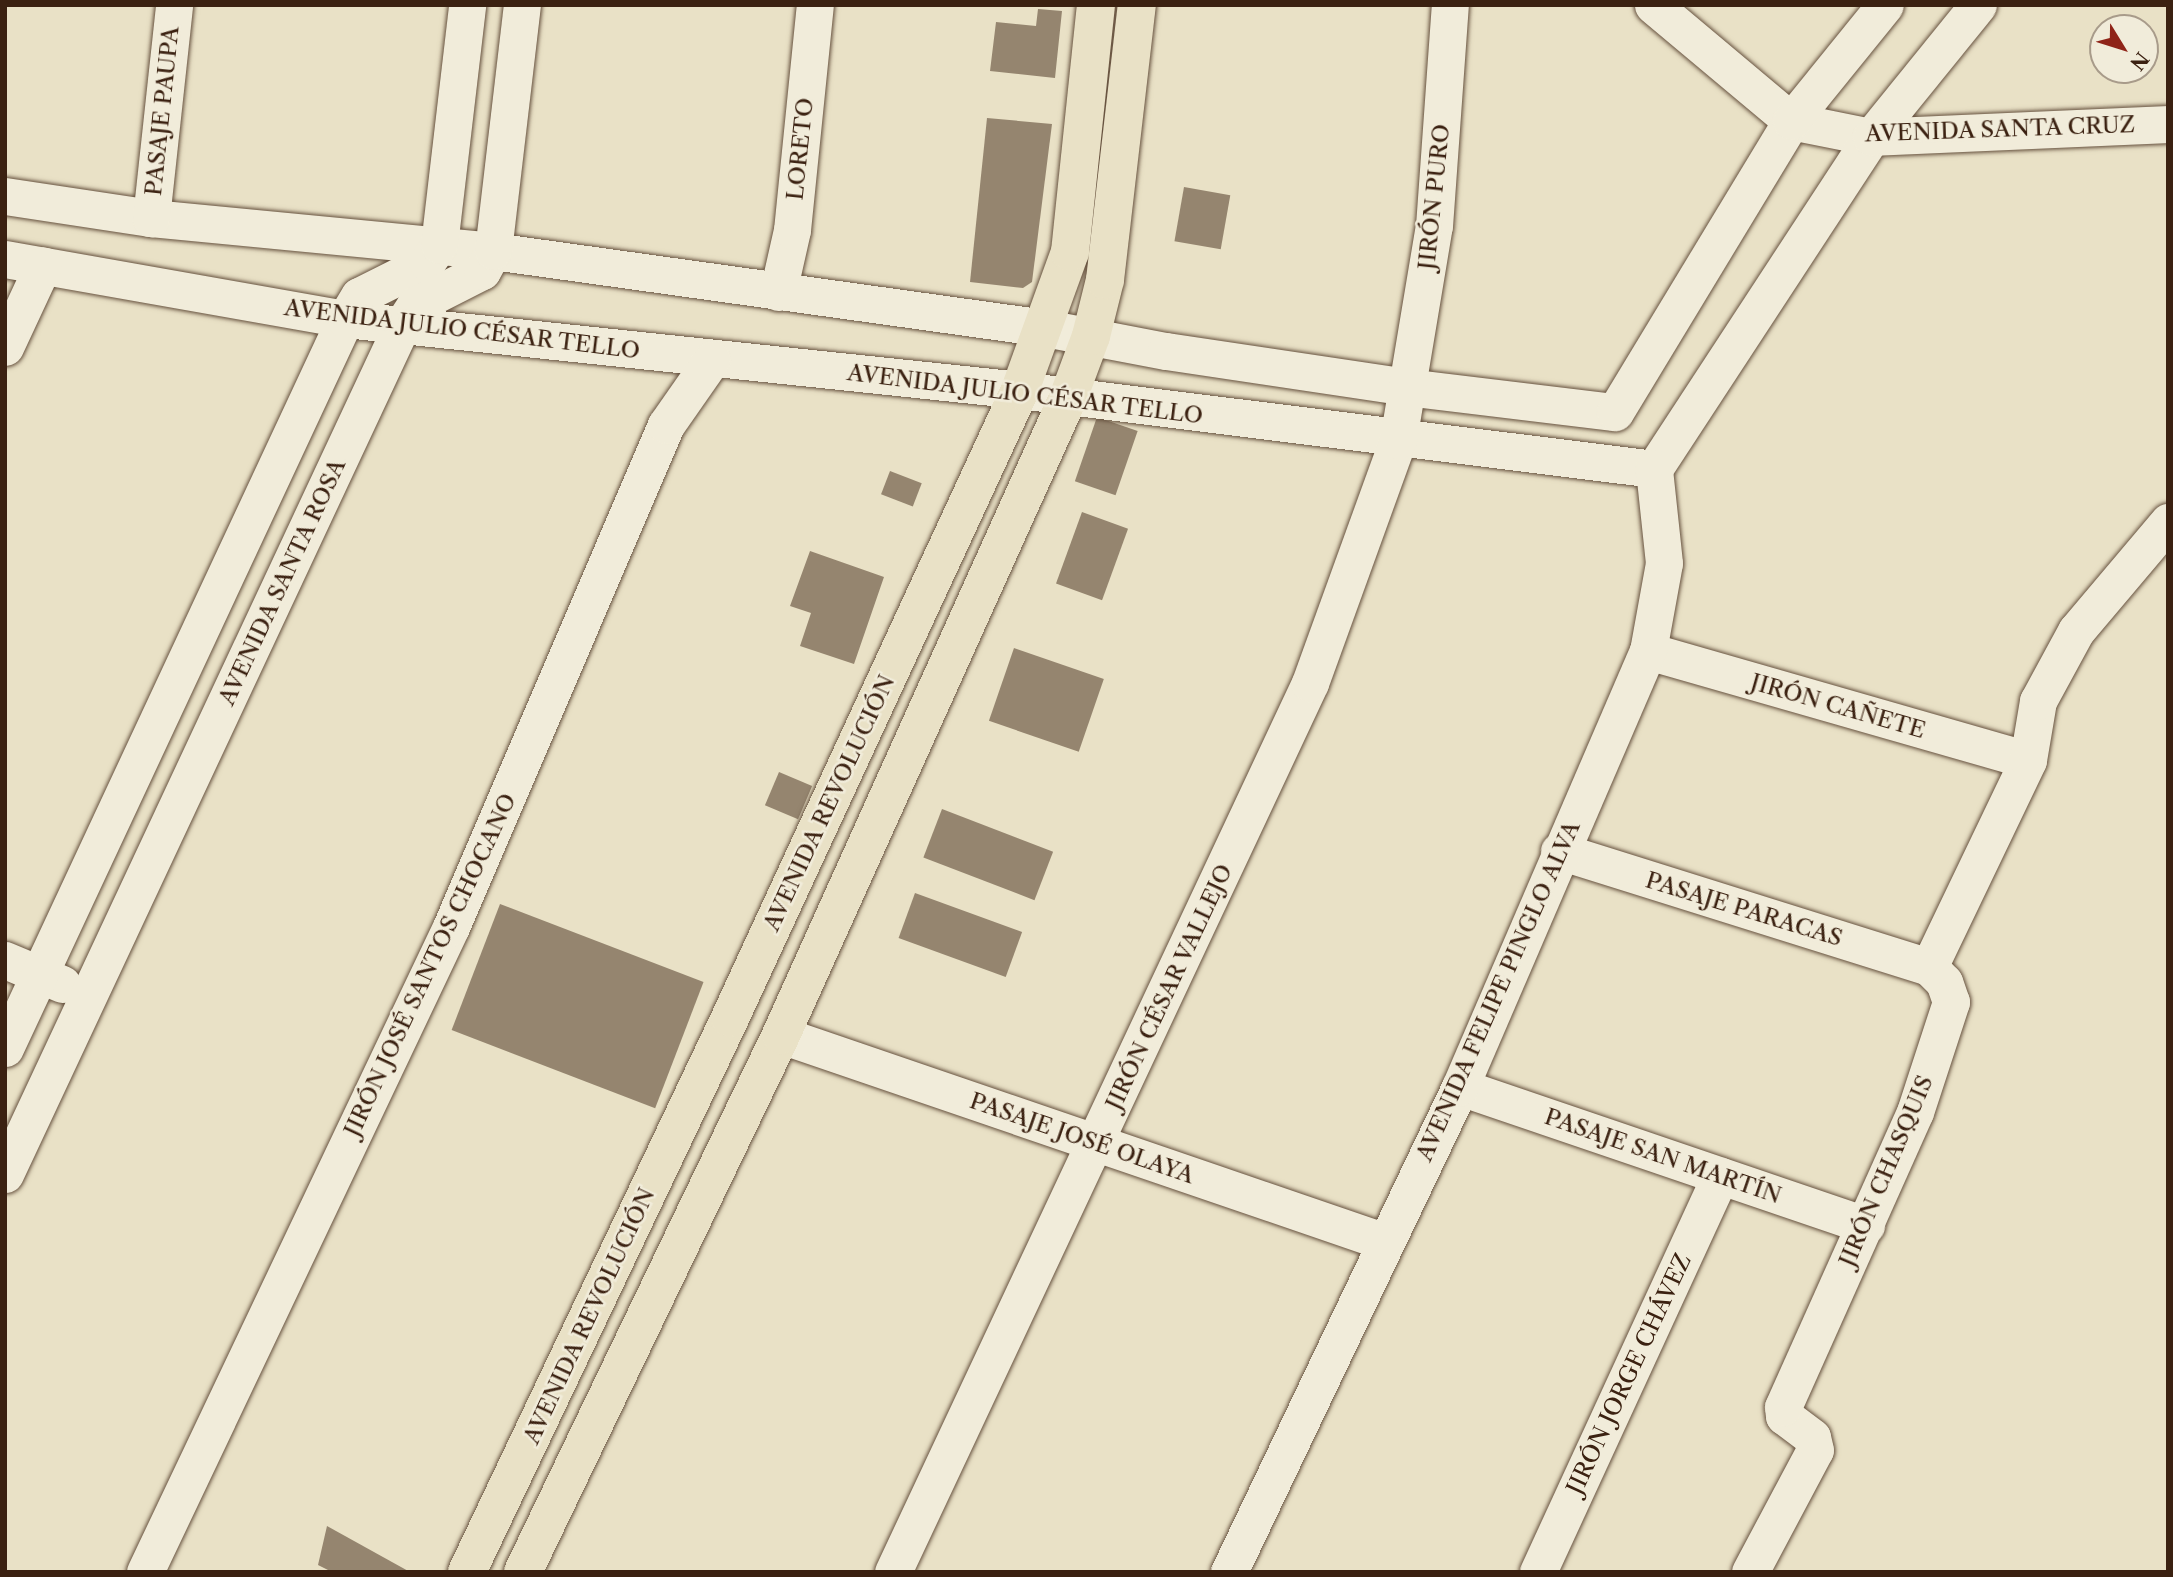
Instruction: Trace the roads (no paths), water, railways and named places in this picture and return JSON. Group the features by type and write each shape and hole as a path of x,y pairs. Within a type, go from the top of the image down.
{"main road":[{"name":"AVENIDA REVOLUCIÓN","path":"467,1572 730,1018 1020,390 1045,328 1070,252 1096,5"},
{"path":"523,1572 780,1035 1068,398 1091,336 1106,272 1137,5"}],"street":[{"name":"PASAJE PAUPA","path":"151,218 174,5"},
{"path":"5,1048 345,319 359,296 427,262 439,245 467,5"},
{"path":"493,251 522,5"},
{"name":"LORETO","path":"778,292 792,230 815,5"},
{"name":"JIRÓN PURO","path":"1407,387 1434,226 1450,5"},
{"path":"1653,5 1791,121"},
{"path":"5,196 151,218 493,251 1045,328 1407,387 1615,412 1791,121 1885,5"},
{"path":"1654,469 1871,137 1979,5"},
{"name":"AVENIDA SANTA CRUZ","path":"1791,121 1871,137 2167,124"},
{"path":"2167,124 2168,132"},
{"name":"AVENIDA SANTA ROSA","path":"5,1174 402,325 415,305 482,271 493,251"},
{"name":"AVENIDA JULIO CÉSAR TELLO","path":"5,259 345,319 1020,390 1398,440 1654,469"},
{"path":"5,347 43,265"},
{"name":"JIRÓN JOSÉ SANTOS CHOCANO","path":"145,1572 451,927 666,425 712,359"},
{"name":"JIRÓN CÉSAR VALLEJO","path":"892,1572 1310,683 1398,440 1407,387"},
{"name":"AVENIDA FELIPE PINGLO ALVA","path":"1229,1572 1383,1241 1460,1087 1559,851 1648,651 1664,563 1654,469"},
{"path":"1929,967 2028,760 2038,701 2076,631 2168,522"},
{"name":"JIRÓN CAÑETE","path":"1648,651 2028,760"},
{"name":"PASAJE PARACAS","path":"1559,851 1929,967"},
{"path":"5,960 89,995"},
{"name":"JIRÓN CHASQUIS","path":"1750,1572 1815,1450 1812,1437 1784,1416 1783,1407 1915,1112 1951,1002 1944,982 1929,967"},
{"name":"PASAJE JOSÉ OLAYA","path":"780,1035 1383,1241"},
{"name":"PASAJE SAN MARTÍN","path":"1460,1087 1866,1225"},
{"name":"JIRÓN JORGE CHÁVEZ","path":"1538,1572 1720,1175"}]}
